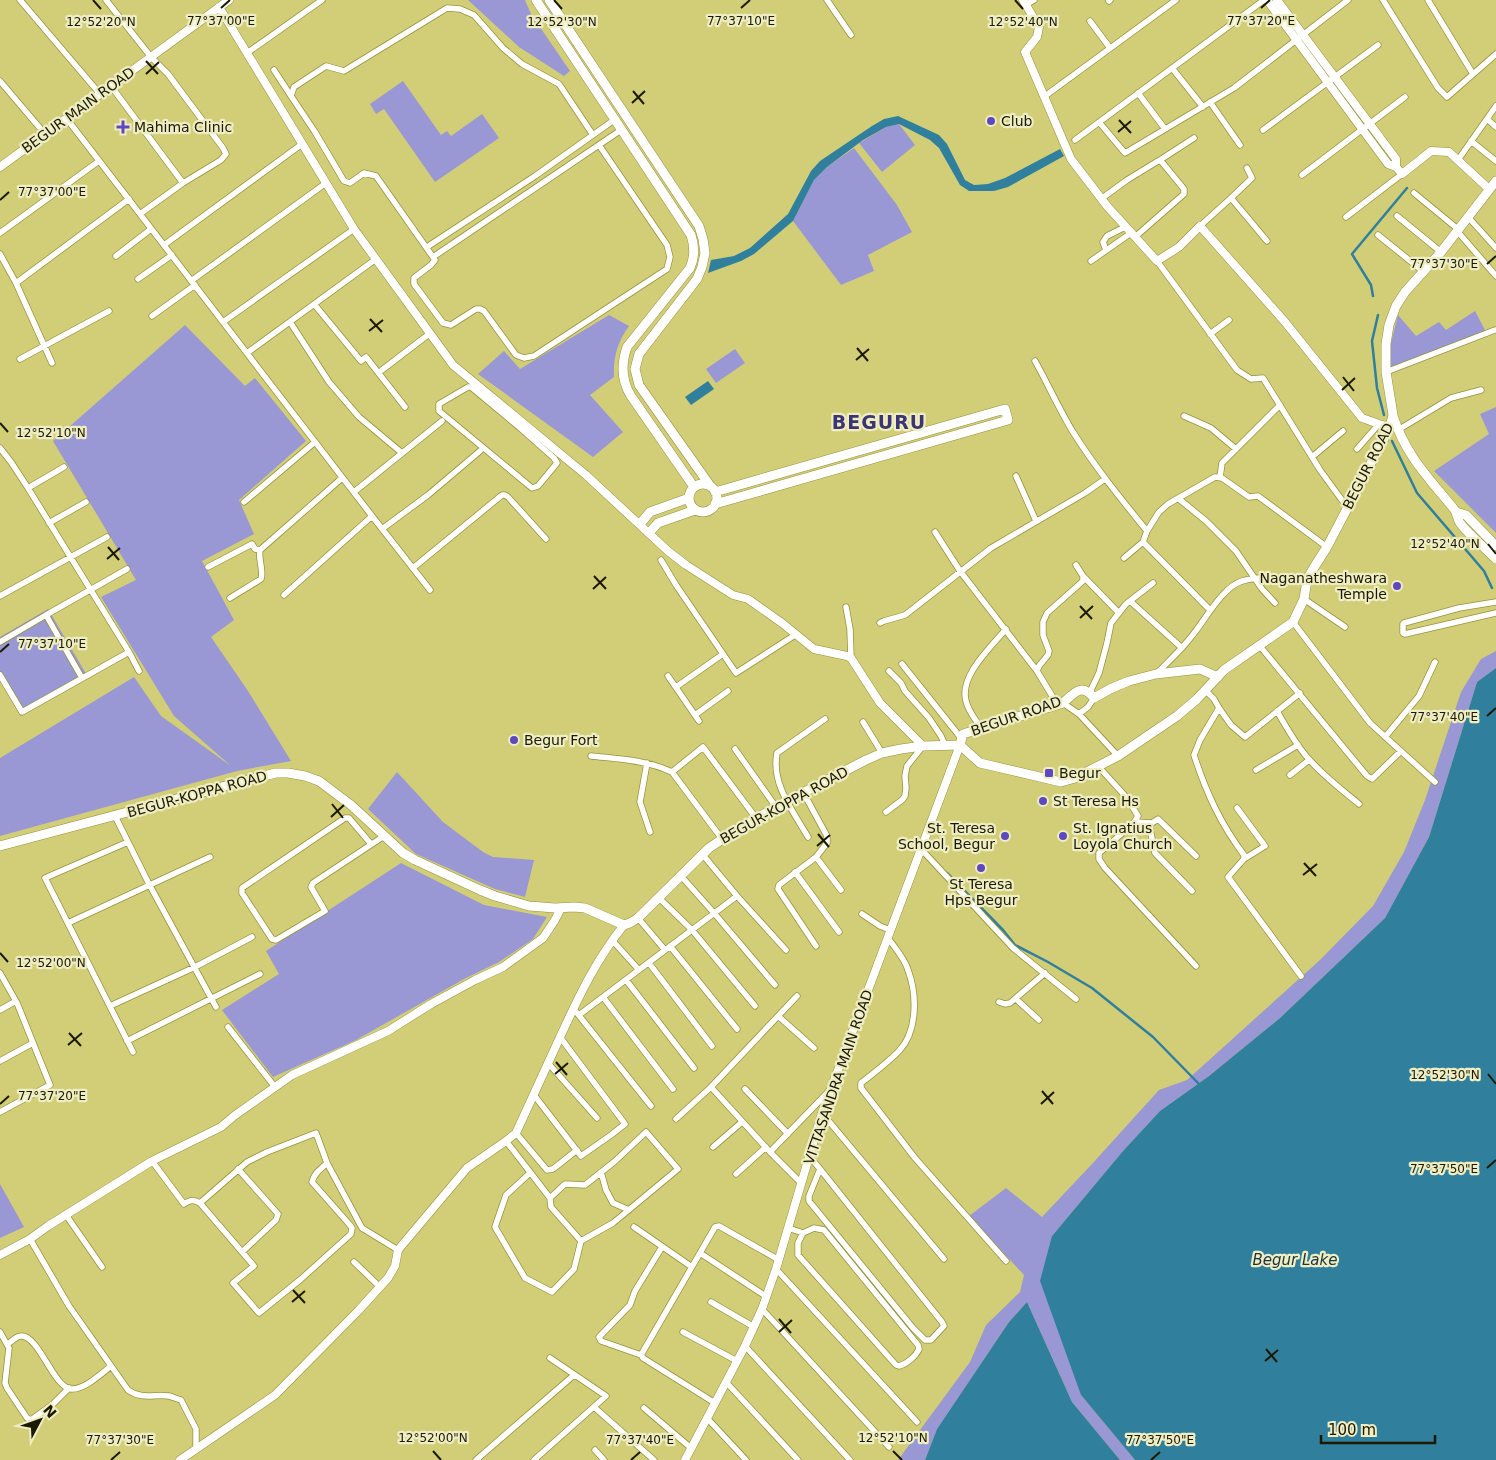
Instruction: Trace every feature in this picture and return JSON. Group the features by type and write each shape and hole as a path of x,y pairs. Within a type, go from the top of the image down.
{"main road":[{"path":"536,0 691,235 695,251 693,262 687,273 627,346 623,365 624,378 628,390 694,487"},
{"path":"549,0 658,167 699,226 705,253 702,267 696,279 644,346 635,364 637,380 713,490 716,504"},
{"path":"650,173 658,167"},
{"name":"BEGUR ROAD","path":"1218,678 1200,669 1156,674 1129,681 1092,695 1082,689 1076,691 1060,704 963,734 960,742 980,763 1061,782 1075,778 1118,756 1177,716 1197,699 1218,678 1224,670 1293,622 1304,599 1308,580 1347,507 1394,428 1386,372 1386,344 1396,306 1405,292 1441,252 1496,181"},
{"path":"632,339 644,346"},
{"path":"649,533 658,523 695,510 707,511 716,504 1008,420 1005,409 713,490 702,484 694,487 690,492 690,504 695,510"},
{"path":"1394,428 1420,469 1456,512 1459,522 1496,559"},
{"path":"640,524 650,512 689,498"},
{"path":"1456,512 1466,515 1496,546"},
{"name":"BEGUR-KOPPA ROAD","path":"0,846 259,776 288,773 310,777 328,787 351,805 398,849 415,860 480,890 529,906 584,908 624,925 630,924 638,918 702,854 722,839 786,801 882,753 892,750 960,742"}],"street":[{"path":"20,0 100,94"},
{"path":"106,0 151,57 168,74 226,154 221,160 183,183 140,214"},
{"path":"214,0 354,229 452,366 520,425 557,463 538,486 532,488 439,411 439,404 471,387 520,425 600,487 668,552 686,565 733,595 748,599 814,649 851,658"},
{"name":"BEGUR MAIN ROAD","path":"1,165 230,0"},
{"path":"247,53 322,0"},
{"path":"827,0 851,35"},
{"path":"1034,0 1024,3 1039,27 1037,37 1025,52 1071,159 1125,227 1157,262 1237,370 1251,379 1262,378 1312,457 1347,507"},
{"path":"1045,96 1176,0"},
{"path":"1075,140 1266,0 1300,37"},
{"path":"1277,0 1300,37 1366,127 1396,159 1396,167 1402,174"},
{"path":"1100,122 1125,153 1234,88 1348,0"},
{"path":"1383,0 1438,88 1447,97 1496,54"},
{"path":"1436,0 1429,1 1473,74"},
{"path":"290,96 294,87 326,66 344,71 446,8 460,9 474,15 503,48 522,64 559,84 592,135"},
{"path":"1090,21 1110,48"},
{"path":"1263,130 1378,44"},
{"path":"1172,68 1203,107"},
{"path":"274,70 344,180 350,183 364,173 376,176 434,257 435,260 431,265 414,278 414,284 442,323 451,326 476,309 480,309 484,311 516,355 524,358 534,356 667,268 670,257 667,245 599,145"},
{"path":"0,80 45,134"},
{"path":"111,86 183,183"},
{"path":"1138,93 1165,129"},
{"path":"1302,175 1405,97"},
{"path":"1210,102 1240,145"},
{"path":"1458,160 1496,106"},
{"path":"66,118 430,590"},
{"path":"1486,119 1496,127"},
{"path":"427,247 564,156 614,120"},
{"path":"434,257 621,130"},
{"path":"1101,198 1194,138"},
{"path":"1471,141 1496,161"},
{"path":"164,246 302,144"},
{"path":"1346,217 1431,151 1449,152 1489,189"},
{"path":"564,156 569,164"},
{"path":"1091,261 1133,235 1184,194 1184,189 1160,160"},
{"path":"0,233 99,161"},
{"path":"1157,262 1179,247 1252,178 1248,168"},
{"path":"152,316 326,183"},
{"path":"1414,194 1458,231 1496,276"},
{"path":"1231,198 1267,241"},
{"path":"16,283 129,199"},
{"path":"1398,216 1441,252"},
{"path":"1468,217 1496,248"},
{"path":"1200,226 1284,322 1362,418 1394,428 1451,398 1481,390"},
{"path":"1106,250 1103,242 1108,236 1125,227"},
{"path":"116,256 151,229"},
{"path":"223,322 354,229"},
{"path":"1378,235 1424,272"},
{"path":"0,254 16,283 52,363"},
{"path":"138,279 172,255"},
{"path":"247,353 376,259"},
{"path":"314,304 361,361 366,357 404,407"},
{"path":"20,359 109,311"},
{"path":"1210,334 1229,320"},
{"path":"290,322 329,382 359,417 402,453"},
{"path":"1386,372 1495,330"},
{"path":"382,370 429,334"},
{"path":"1035,361 1073,431 1105,479 1147,530"},
{"path":"1220,477 1222,463 1280,405"},
{"path":"1184,416 1211,428 1236,449"},
{"path":"354,492 442,421"},
{"path":"1357,448 1379,424"},
{"path":"1312,457 1343,431"},
{"path":"244,502 316,442"},
{"path":"0,448 28,488 139,671"},
{"path":"382,529 428,495 480,451"},
{"path":"28,488 64,467"},
{"path":"1016,476 1036,521"},
{"path":"1124,558 1143,542 1147,530 1163,507 1215,477 1222,478 1249,497 1258,496 1326,547"},
{"path":"230,598 261,579 263,574 259,555 260,550 342,478"},
{"path":"880,623 905,615 991,548 1085,493 1105,479"},
{"path":"413,568 502,495 508,497 546,539"},
{"path":"1178,498 1206,521 1236,551 1274,603"},
{"path":"49,523 86,502"},
{"path":"284,595 372,516"},
{"path":"935,532 960,571 1006,629 1060,704 1079,714 1118,756"},
{"path":"0,596 107,537"},
{"path":"1143,542 1210,610"},
{"path":"208,567 252,544 256,549 260,550"},
{"path":"661,560 736,673 795,635"},
{"path":"1076,565 1083,576 1119,613"},
{"path":"0,642 126,569"},
{"path":"1037,671 1048,655 1049,650 1043,635 1043,622 1048,613 1082,581 1083,576"},
{"path":"1156,674 1182,648 1210,610 1232,585 1255,579 1308,580"},
{"path":"1079,714 1088,707 1099,673 1111,623 1130,601 1153,583"},
{"path":"1304,599 1346,627"},
{"path":"1130,601 1182,648"},
{"path":"1496,602 1459,608 1404,623 1402,624 1403,633 1496,613"},
{"path":"846,607 850,629 851,658 880,703 923,746 907,766 905,796 886,812"},
{"path":"46,615 82,678"},
{"path":"1293,622 1364,716 1435,782"},
{"path":"981,728 966,703 965,688 970,674 1006,629"},
{"path":"1259,645 1366,776 1372,779 1401,751"},
{"path":"1,678 22,712 129,652"},
{"path":"676,687 723,654"},
{"path":"1386,737 1419,696 1435,662"},
{"path":"902,664 960,742"},
{"path":"889,671 929,718 945,745"},
{"path":"668,676 699,721"},
{"path":"695,715 728,690"},
{"path":"1205,690 1214,699 1231,725 1244,736 1300,693"},
{"path":"1219,708 1200,740 1194,755 1212,805 1244,855 1244,859"},
{"path":"1277,711 1309,760 1359,804"},
{"path":"808,837 781,790 776,768 777,753 825,719"},
{"path":"863,722 882,753"},
{"name":"VITTASANDRA MAIN ROAD","path":"687,1459 745,1346 767,1297 822,1113 960,742"},
{"path":"1256,770 1298,745"},
{"path":"672,772 703,747 756,818"},
{"path":"735,749 776,807"},
{"path":"591,756 647,763 660,766 672,772 722,839"},
{"path":"1290,775 1309,760"},
{"path":"647,763 640,802 650,832"},
{"path":"1098,766 1127,798 1138,816 1135,822 1099,854 1100,859 1105,868 1196,966"},
{"path":"803,792 828,840 826,846 816,857 779,884 778,889 816,946"},
{"path":"1237,808 1265,846 1244,859 1228,876 1229,879 1301,976"},
{"path":"115,816 149,884 216,1007"},
{"path":"371,844 349,818 345,818 242,888 242,894 272,939 276,940 325,910 311,887 313,883 384,836"},
{"path":"1135,822 1149,824 1158,819 1196,856"},
{"path":"1149,824 1155,853 1192,890"},
{"path":"128,842 45,878 133,1052"},
{"path":"921,849 1007,942 1076,999"},
{"path":"702,854 786,950"},
{"path":"68,923 210,857"},
{"path":"816,857 841,890"},
{"path":"795,872 839,932"},
{"path":"681,876 774,985"},
{"path":"579,1015 737,896"},
{"path":"659,898 692,930 756,1006"},
{"path":"0,1255 30,1239 66,1214 152,1161 221,1127 246,1105 274,1085 388,1031 431,1004 503,967 543,938 561,908"},
{"path":"862,914 889,934 908,970 914,1015 906,1042 899,1051 862,1083 861,1088 915,1158 1006,1261"},
{"path":"638,918 668,948 736,1029"},
{"path":"180,1460 275,1395 388,1278 395,1266 398,1250 467,1168 516,1133 596,964 624,925"},
{"path":"110,1006 195,967 252,937"},
{"path":"612,940 639,970"},
{"path":"648,963 712,1046"},
{"path":"0,973 16,1001 50,1085 0,1112"},
{"path":"999,1002 1008,1004 1016,999 1045,973"},
{"path":"127,1041 260,974"},
{"path":"626,980 694,1068"},
{"path":"676,1119 711,1087 797,996"},
{"path":"603,997 673,1089"},
{"path":"1016,999 1040,1020"},
{"path":"0,1010 16,1001"},
{"path":"574,1008 651,1106"},
{"path":"778,1016 814,1048"},
{"path":"228,1026 274,1085"},
{"path":"534,1095 581,1156 624,1124 560,1037"},
{"path":"0,1061 33,1043"},
{"path":"548,1063 597,1118"},
{"path":"711,1087 768,1150 801,1182"},
{"path":"745,1089 788,1134"},
{"path":"736,1174 788,1134 830,1090"},
{"path":"822,1113 944,1259"},
{"path":"712,1147 742,1122"},
{"path":"530,1173 506,1195 495,1227 525,1278 552,1292 574,1269 581,1241 613,1223 678,1169 646,1132 585,1185 565,1184 550,1198"},
{"path":"200,1203 238,1169 255,1157 316,1133 327,1164 362,1228 398,1250"},
{"path":"516,1133 547,1170 553,1169 577,1150"},
{"path":"506,1141 550,1198 551,1207 581,1241"},
{"path":"809,1156 820,1169 942,1322 944,1326 931,1340 924,1340 913,1328 809,1201 809,1196 820,1169"},
{"path":"152,1161 184,1204 189,1200 200,1203 254,1266 234,1283 259,1313 289,1290 352,1234 352,1228 312,1182 319,1170 327,1164"},
{"path":"238,1169 278,1214 276,1220 242,1252"},
{"path":"601,1172 606,1190 613,1203 629,1210"},
{"path":"66,1214 102,1267"},
{"path":"641,1355 715,1227 717,1226 779,1260"},
{"path":"634,1227 692,1267"},
{"path":"788,1228 803,1233 814,1228 824,1230 918,1345 918,1352 903,1366 896,1365 798,1255 798,1243 803,1233"},
{"path":"30,1239 69,1306 128,1390 135,1394 168,1396 181,1400 196,1429 196,1448"},
{"path":"662,1246 635,1291 630,1305 600,1337 601,1341 641,1355 715,1403"},
{"path":"700,1253 767,1297"},
{"path":"354,1262 380,1287"},
{"path":"776,1269 918,1422"},
{"path":"711,1302 754,1327"},
{"path":"762,1309 889,1447"},
{"path":"0,1332 8,1344 10,1352 5,1383 27,1418 31,1420 53,1404 69,1388"},
{"path":"683,1332 737,1361"},
{"path":"8,1344 17,1337 28,1338 65,1387 73,1389 91,1382 111,1366"},
{"path":"745,1346 850,1460"},
{"path":"534,1460 606,1396 550,1358"},
{"path":"476,1460 574,1374"},
{"path":"726,1382 798,1460"},
{"path":"594,1407 654,1460"},
{"path":"644,1408 691,1448"},
{"path":"707,1418 746,1460"},
{"path":"595,1450 604,1460"}],"shaded area":[{"path":"468,0 525,0 531,14 570,71 564,76 519,47"},
{"path":"403,81 441,135 447,131 451,136 482,114 499,138 435,182 384,109 376,114 370,104"},
{"path":"899,124 915,145 882,172 859,143 886,127"},
{"path":"854,148 897,205 912,232 868,255 874,271 841,285 793,221 814,180 827,167"},
{"path":"1475,311 1486,332 1390,369 1390,347 1398,315 1416,336 1439,322 1446,330"},
{"path":"609,315 629,326 617,350 614,363 614,377 590,395 623,432 593,457 478,374 504,351 520,369"},
{"path":"185,325 245,386 255,378 306,441 239,500 254,534 202,561 234,620 211,637 248,691 291,761 237,771 0,836 0,758 134,677 161,716 231,766 174,716 101,597 136,580 53,441"},
{"path":"735,349 745,363 716,383 706,369"},
{"path":"1496,407 1496,533 1434,471 1489,434 1480,414"},
{"path":"48,609 88,677 21,716 0,681 0,637"},
{"path":"1496,651 1496,668 1477,682 1429,837 1385,918 1280,1018 1209,1076 1160,1111 1123,1151 1052,1236 1081,1395 1135,1460 1120,1460 1072,1402 1027,1302 1009,1322 937,1429 925,1460 898,1460 970,1362 986,1325 1020,1292 1024,1275 969,1216 1006,1188 1042,1217 1159,1090 1187,1080 1320,960 1373,906 1404,852 1425,800 1461,692 1481,659"},
{"path":"397,772 443,822 483,852 493,857 534,860 525,897 495,889 416,854 368,809"},
{"path":"401,863 484,905 547,917 533,939 499,962 464,979 356,1040 273,1077 222,1010 279,974 266,951"},
{"path":"0,1184 24,1227 0,1238"}],"water":[{"path":"898,116 939,135 947,144 965,180 974,185 988,184 1005,178 1060,149 1064,156 1008,187 994,191 969,191 960,185 939,148 930,140 899,124 886,127 863,140 827,167 814,180 793,221 754,254 741,261 708,273 711,260 734,256 750,248 788,214 811,171 820,161 884,119"},
{"path":"708,381 714,389 691,405 685,397"},
{"name":"Begur Lake","path":"1496,668 1496,1460 1135,1460 1081,1395 1040,1281 1052,1236 1123,1151 1160,1111 1209,1076 1280,1018 1385,918 1429,837 1477,682"},
{"path":"1027,1302 1072,1402 1120,1460 925,1460 937,1429 1009,1322"}],"waterway":[{"path":"1373,296 1371,285 1352,254 1407,188"},
{"path":"1378,315 1372,341 1377,388 1384,415"},
{"path":"1392,441 1417,493 1484,571 1492,588"},
{"path":"947,873 1003,930 1015,945 1092,988 1153,1037 1199,1084"}],"place":[{"name":"Club","path":"991,121"},
{"name":"Mahima Clinic","path":"123,127"},
{"name":"Naganatheshwara Temple","path":"1397,586"},
{"name":"Begur Fort","path":"514,740"},
{"name":"Begur","path":"1049,773"},
{"name":"St Teresa Hs","path":"1043,801"},
{"name":"St. Teresa School, Begur","path":"1005,836"},
{"name":"St. Ignatius Loyola Church","path":"1063,836"},
{"name":"St Teresa Hps Begur","path":"981,868"}],"district":[{"name":"BEGURU","path":"879,422"}]}
